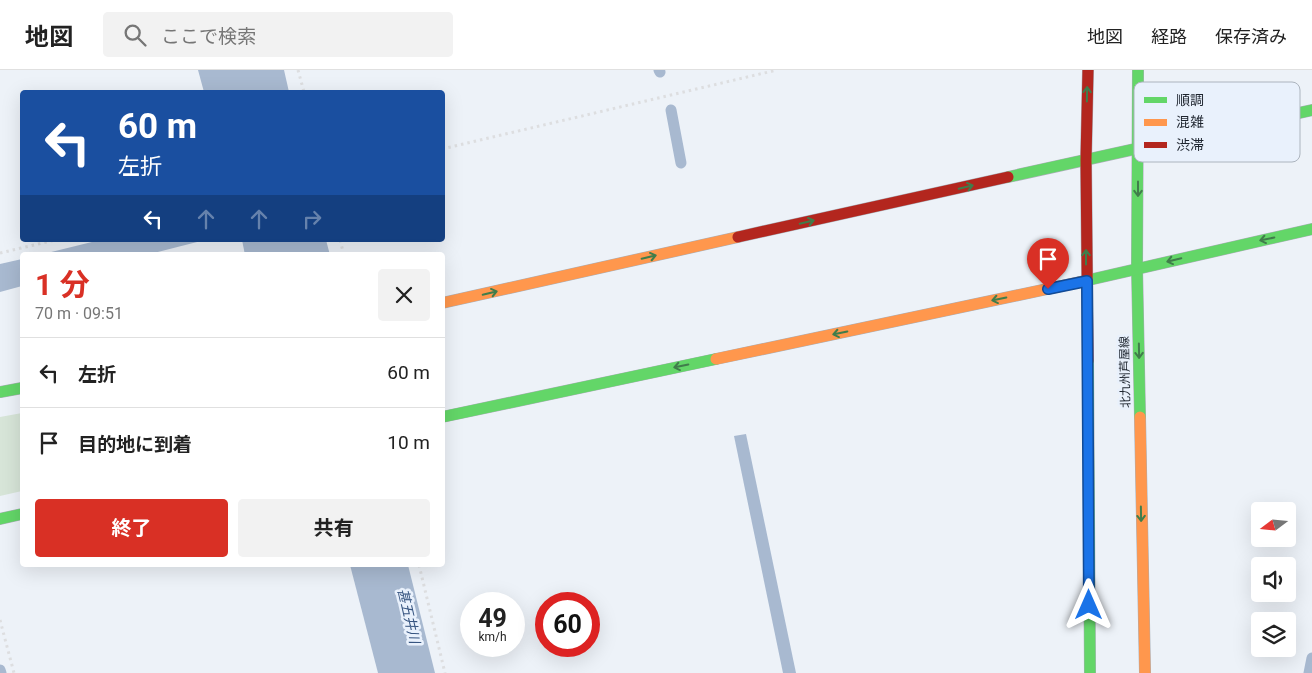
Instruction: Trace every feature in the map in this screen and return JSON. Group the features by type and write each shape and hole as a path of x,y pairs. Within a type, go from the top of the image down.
{"street":[{"path":"1088,70 1086,160 1090,673"},
{"path":"445,302 1134,150"},
{"name":"北九州芦屋線","path":"1138,162 1137,268 1145,673"},
{"path":"445,416 1087,281 1312,229"},
{"path":"0,392 20,388"},
{"path":"0,519 20,514"}],"path":[{"path":"298,70 303,90"},
{"path":"445,148 777,70"},
{"path":"0,253 47,242"},
{"path":"419,567 445,673"},
{"path":"0,620 14,673"}],"green space":[{"path":"20,413 20,491 0,496 0,417"}],"water":[{"path":"198,70 284,70 289,90 203,90"},
{"path":"92,242 197,242 158,252 51,252"},
{"path":"242,242 327,242 329,252 244,252"},
{"path":"20,259 20,287 0,292 0,264"},
{"path":"746,434 796,673 783,673 734,436"},
{"name":"甚五井川","path":"351,567 408,567 435,673 378,673"}],"waterway":[{"path":"671,110 681,163"},
{"path":"1309,673 1312,658"}],"traffic: fast":[{"path":"1138,70 1138,82"},
{"path":"1300,113 1312,110"},
{"path":"1008,177 1134,149"},
{"path":"1138,162 1137,268 1140,417"},
{"path":"1080,282 1312,229"},
{"path":"445,416 716,359"},
{"path":"1088,361 1090,673"},
{"path":"0,392 20,388"},
{"path":"0,519 20,514"}],"traffic: slow":[{"path":"445,302 738,237"},
{"path":"716,359 1080,282"},
{"path":"1140,417 1145,673"}],"traffic: jam":[{"path":"1088,70 1086,160 1088,361"},
{"path":"738,237 1008,177"}],"route":[{"path":"1048,289 1087,281 1089,605"}]}
